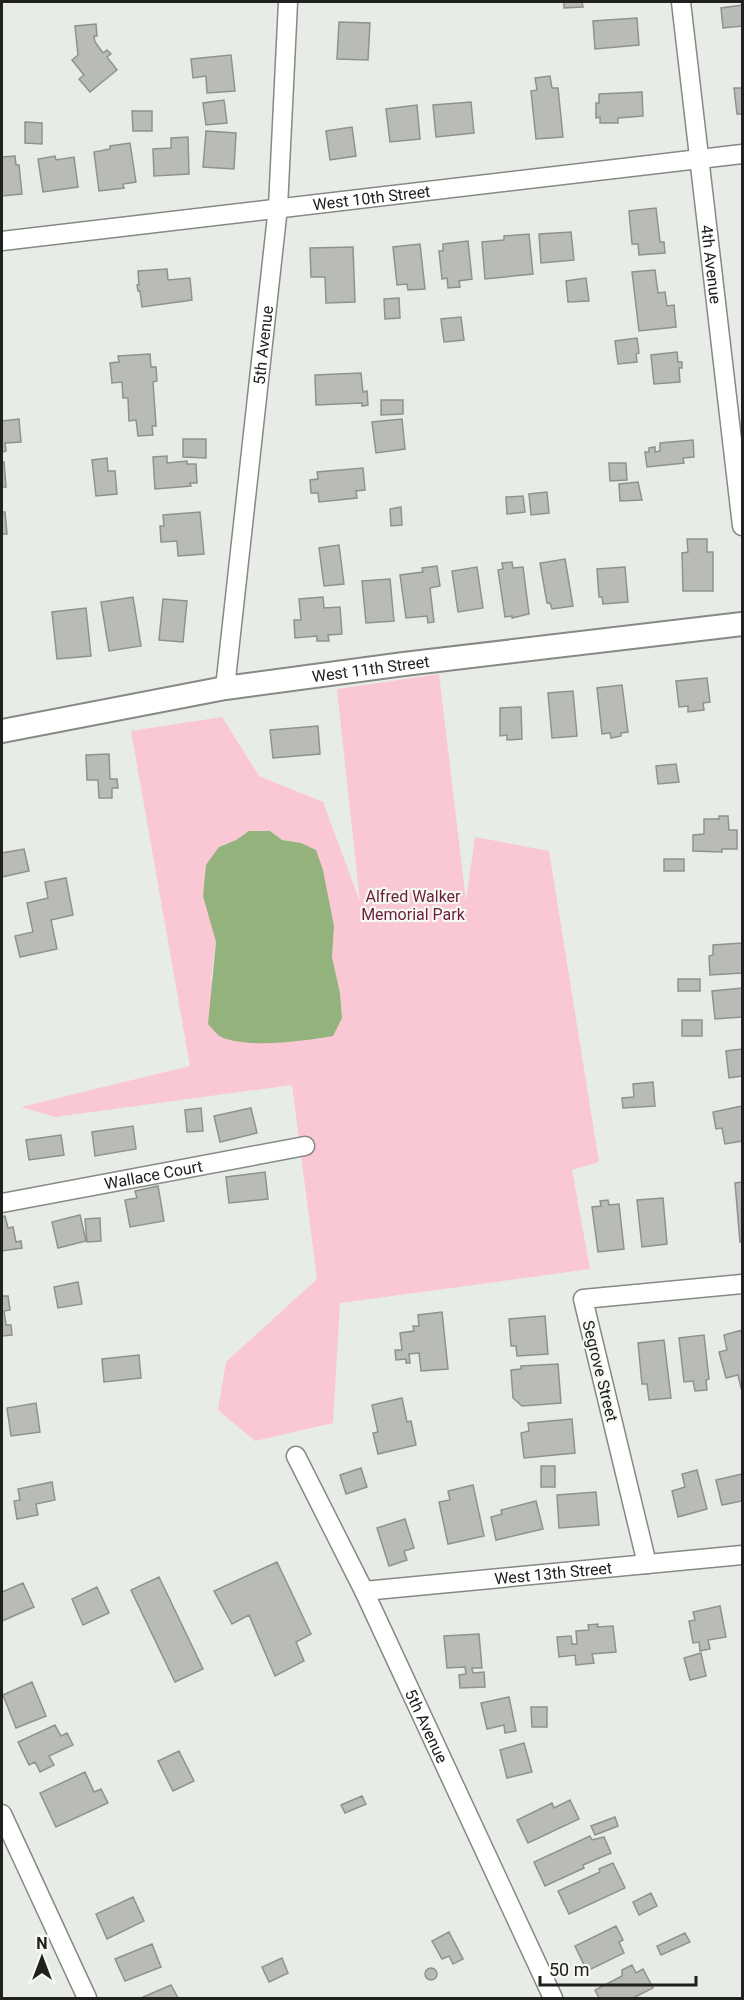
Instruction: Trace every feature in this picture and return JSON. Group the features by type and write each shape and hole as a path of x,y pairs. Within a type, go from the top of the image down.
{"street":[{"name":"5th Avenue","path":"225,688 278,207 288,2"},
{"name":"4th Avenue","path":"681,2 742,526"},
{"name":"West 10th Street","path":"2,241 742,154"},
{"name":"West 11th Street","path":"2,731 225,688 404,664 742,624"},
{"name":"Wallace Court","path":"2,1203 305,1146"},
{"name":"Segrove Street","path":"647,1564 582,1299 742,1284"},
{"name":"5th Avenue","path":"296,1456 364,1590 553,1998"},
{"name":"West 13th Street","path":"364,1590 742,1555"},
{"path":"2,1814 87,1998"}],"green space":[{"name":"Alfred Walker Memorial Park","path":"439,674 466,901 475,837 549,851 599,1162 572,1170 590,1269 340,1303 333,1423 255,1441 218,1410 226,1362 317,1279 292,1085 55,1117 21,1107 190,1066 131,731 222,717 259,776 323,802 360,902 337,689","holes":["249,831 270,831 282,840 301,843 323,870 334,926 332,957 340,993 342,1018 211,981 216,942 212,925 219,847 236,840"]}],"shaded area":[{"path":"249,831 270,831 282,840 301,843 316,850 323,870 334,926 332,957 340,993 342,1018 333,1036 276,1043 246,1043 221,1037 208,1024 216,942 203,896 206,865 219,847 236,840"}],"building":[{"path":"564,2 582,2 583,7 564,8"},
{"path":"742,5 742,26 723,28 721,8"},
{"path":"637,18 639,45 595,49 593,21"},
{"path":"339,22 370,23 368,60 337,59"},
{"path":"96,24 95,42 103,53 107,50 111,54 107,57 117,70 90,92 79,79 84,75 72,60 78,55 75,26"},
{"path":"231,55 235,91 207,93 206,76 193,78 191,59"},
{"path":"550,76 552,88 558,88 563,137 536,139 531,91 537,90 535,78"},
{"path":"734,88 742,88 742,114 737,114"},
{"path":"642,92 643,116 618,118 618,123 600,123 600,117 596,118 596,103 599,103 599,94"},
{"path":"224,100 227,123 206,125 203,103"},
{"path":"471,102 474,133 436,137 433,105"},
{"path":"417,105 420,139 390,142 386,109"},
{"path":"132,111 152,111 152,131 133,131"},
{"path":"25,122 42,123 42,144 25,143"},
{"path":"352,127 356,156 330,160 326,131"},
{"path":"206,131 236,133 234,169 203,167"},
{"path":"188,137 189,174 154,176 153,149 171,148 171,138"},
{"path":"130,143 136,182 123,184 124,188 99,191 94,152 110,149 110,146"},
{"path":"15,156 16,165 19,165 22,194 2,196 2,157"},
{"path":"55,156 56,160 74,157 78,187 43,192 38,159"},
{"path":"656,208 660,242 664,242 665,253 639,255 638,244 632,244 629,211"},
{"path":"571,232 574,260 541,263 539,234"},
{"path":"529,234 533,274 485,279 482,242 504,240 504,236"},
{"path":"468,241 472,279 459,281 460,287 448,288 447,278 442,279 439,251 443,251 443,244"},
{"path":"420,244 425,289 408,290 407,284 397,285 393,247"},
{"path":"353,247 355,302 326,303 325,277 311,277 310,248"},
{"path":"167,269 168,280 190,278 192,300 142,307 137,285 139,285 138,271"},
{"path":"655,270 658,293 665,292 667,306 674,305 676,327 639,331 632,272"},
{"path":"586,278 589,301 568,302 566,281"},
{"path":"399,298 400,318 385,319 384,299"},
{"path":"461,317 464,340 444,342 441,319"},
{"path":"637,338 639,353 636,354 637,362 618,364 615,341"},
{"path":"677,352 678,362 682,362 682,368 679,368 680,382 654,384 651,355"},
{"path":"150,354 151,367 156,367 157,381 153,382 156,426 152,426 153,435 138,436 136,420 129,421 128,398 123,398 122,382 112,383 110,363 119,362 118,356"},
{"path":"361,373 363,392 367,391 368,405 362,406 362,403 316,405 315,375"},
{"path":"381,400 403,400 403,414 381,415"},
{"path":"19,419 21,442 5,443 6,451 2,452 2,421"},
{"path":"402,419 405,449 376,453 372,422"},
{"path":"183,439 206,439 206,458 183,457"},
{"path":"693,440 694,457 683,458 684,463 647,467 645,452 649,452 649,448 655,447 655,452 660,451 660,443"},
{"path":"167,456 167,463 187,461 187,464 196,464 197,483 190,483 191,486 155,489 153,457"},
{"path":"107,458 108,471 115,471 117,494 96,496 92,460"},
{"path":"2,462 4,462 6,487 2,487"},
{"path":"609,463 626,463 627,480 610,481"},
{"path":"363,468 365,490 356,491 357,498 319,502 318,493 311,493 310,480 318,479 317,472"},
{"path":"638,482 642,500 620,501 619,484"},
{"path":"547,492 549,513 531,515 529,494"},
{"path":"523,496 525,512 507,514 506,497"},
{"path":"401,507 402,525 391,526 390,509"},
{"path":"2,512 5,512 7,534 2,534"},
{"path":"200,512 204,554 178,556 177,541 161,542 160,526 164,526 163,515"},
{"path":"687,539 707,539 707,552 713,552 713,591 683,591 682,553 688,552"},
{"path":"339,545 344,584 324,586 319,548"},
{"path":"565,559 573,606 552,609 550,603 547,603 540,563"},
{"path":"512,562 513,568 523,567 529,614 512,618 512,616 505,617 498,570 503,569 502,563"},
{"path":"437,566 440,586 430,588 434,622 428,623 427,616 406,618 400,575 423,572 422,568"},
{"path":"477,567 483,608 458,612 452,571"},
{"path":"625,567 628,602 603,604 602,597 599,597 597,569"},
{"path":"390,579 394,621 366,623 362,581"},
{"path":"133,597 141,646 109,651 101,602"},
{"path":"323,597 324,608 340,607 342,634 328,635 329,641 317,641 317,636 295,638 294,620 301,620 299,599"},
{"path":"163,599 187,601 183,642 159,640"},
{"path":"86,608 91,656 57,659 52,612"},
{"path":"707,678 710,702 703,703 704,710 688,712 688,706 679,707 676,681"},
{"path":"622,685 628,732 611,738 610,733 602,734 597,688"},
{"path":"573,691 577,736 552,738 548,693"},
{"path":"521,707 522,739 507,740 507,735 500,736 500,708"},
{"path":"318,726 320,754 273,758 270,730"},
{"path":"109,754 110,779 117,779 118,788 112,788 112,798 99,798 98,780 87,780 86,755"},
{"path":"676,764 679,782 658,784 656,766"},
{"path":"719,816 728,816 729,830 737,830 737,849 722,849 722,852 693,851 693,835 704,834 704,819 719,819"},
{"path":"24,849 29,871 2,877 2,853"},
{"path":"664,859 684,859 684,871 664,871"},
{"path":"66,878 73,915 51,920 57,949 20,957 15,936 33,932 27,903 48,898 45,882"},
{"path":"742,943 742,973 710,975 709,956 713,955 713,945"},
{"path":"678,979 700,979 700,991 678,991"},
{"path":"742,988 742,1017 715,1019 712,991"},
{"path":"682,1020 702,1020 702,1036 682,1036"},
{"path":"742,1049 742,1076 729,1078 726,1051"},
{"path":"653,1082 655,1106 623,1108 622,1098 634,1097 633,1084"},
{"path":"742,1106 742,1141 725,1144 722,1128 716,1129 713,1112"},
{"path":"201,1108 203,1131 187,1132 185,1110"},
{"path":"251,1108 257,1133 220,1142 214,1116"},
{"path":"133,1126 136,1149 95,1156 92,1132"},
{"path":"61,1135 64,1155 29,1160 26,1140"},
{"path":"265,1172 268,1199 229,1203 226,1177"},
{"path":"742,1182 742,1241 740,1242 735,1183"},
{"path":"158,1186 164,1221 130,1227 125,1200 137,1198 135,1191"},
{"path":"663,1198 667,1244 642,1247 637,1200"},
{"path":"608,1200 609,1205 619,1204 624,1249 598,1252 592,1207 601,1206 600,1201"},
{"path":"80,1215 86,1241 58,1248 52,1222"},
{"path":"5,1216 8,1228 13,1227 16,1242 21,1241 22,1248 2,1251 2,1217"},
{"path":"100,1218 101,1241 87,1242 85,1219"},
{"path":"78,1282 82,1304 58,1308 54,1287"},
{"path":"2,1296 8,1296 10,1310 4,1311 6,1325 11,1325 12,1335 2,1336"},
{"path":"442,1312 448,1369 421,1371 419,1353 409,1354 410,1363 406,1363 406,1359 396,1360 395,1350 402,1350 400,1333 414,1331 413,1326 419,1326 418,1315"},
{"path":"545,1316 548,1354 517,1356 516,1346 511,1346 509,1319"},
{"path":"742,1330 741,1388 738,1375 726,1378 719,1352 727,1350 724,1335"},
{"path":"704,1335 709,1379 706,1380 707,1390 695,1391 693,1381 684,1382 679,1338"},
{"path":"664,1340 671,1398 649,1400 647,1384 642,1384 638,1343"},
{"path":"139,1355 141,1378 104,1382 102,1359"},
{"path":"558,1364 561,1403 522,1406 513,1398 511,1370 521,1369 521,1366"},
{"path":"402,1398 407,1422 411,1421 416,1445 378,1454 373,1433 378,1432 372,1405"},
{"path":"36,1403 40,1432 11,1436 7,1408"},
{"path":"572,1419 575,1453 524,1458 521,1433 529,1431 528,1423"},
{"path":"541,1466 555,1466 555,1487 541,1487"},
{"path":"361,1468 367,1487 346,1494 340,1475"},
{"path":"697,1470 707,1509 678,1517 672,1491 685,1487 682,1474"},
{"path":"742,1474 742,1501 722,1505 716,1480"},
{"path":"52,1482 55,1500 36,1504 38,1515 17,1519 14,1501 20,1500 18,1489"},
{"path":"473,1485 484,1536 448,1544 439,1502 450,1500 448,1491"},
{"path":"596,1492 599,1525 559,1528 557,1495"},
{"path":"536,1501 543,1529 496,1540 491,1517 502,1514 501,1510"},
{"path":"405,1519 414,1548 404,1551 407,1560 389,1566 377,1528"},
{"path":"277,1562 311,1634 296,1642 304,1661 275,1676 249,1615 232,1624 214,1591"},
{"path":"159,1577 203,1669 175,1682 131,1590"},
{"path":"23,1583 34,1607 2,1621 2,1592"},
{"path":"97,1587 109,1613 83,1625 72,1599"},
{"path":"720,1606 726,1637 708,1640 710,1649 700,1651 699,1642 693,1643 689,1621 695,1620 693,1612"},
{"path":"598,1624 597,1627 613,1626 616,1652 592,1654 594,1663 576,1665 575,1655 559,1657 557,1637 571,1636 572,1644 577,1644 576,1631 589,1630 588,1625"},
{"path":"479,1634 482,1668 472,1668 473,1673 484,1672 485,1687 460,1688 459,1675 466,1674 465,1667 447,1668 444,1636"},
{"path":"701,1653 706,1676 690,1680 684,1658"},
{"path":"32,1682 46,1716 16,1728 3,1695"},
{"path":"509,1697 516,1731 505,1733 504,1725 487,1729 481,1703"},
{"path":"531,1707 547,1707 547,1727 532,1727"},
{"path":"55,1725 61,1736 67,1733 73,1745 49,1756 54,1765 40,1772 35,1762 29,1765 18,1742"},
{"path":"524,1743 532,1772 507,1778 500,1750"},
{"path":"179,1751 194,1781 173,1791 158,1761"},
{"path":"85,1772 94,1792 101,1789 108,1803 56,1827 40,1793"},
{"path":"362,1796 366,1804 345,1813 341,1805"},
{"path":"570,1800 579,1819 528,1843 517,1820 552,1803 554,1808"},
{"path":"615,1817 618,1826 595,1835 591,1826"},
{"path":"590,1836 592,1840 604,1837 611,1853 545,1886 534,1862"},
{"path":"613,1863 625,1888 569,1914 558,1891 600,1872 599,1869"},
{"path":"651,1893 657,1906 639,1915 633,1902"},
{"path":"133,1897 144,1921 107,1939 96,1914"},
{"path":"616,1926 623,1940 619,1942 624,1953 587,1971 575,1946"},
{"path":"449,1932 463,1959 453,1964 449,1956 442,1959 432,1941"},
{"path":"685,1933 690,1942 661,1955 657,1946"},
{"path":"152,1944 161,1967 125,1981 115,1959"},
{"path":"282,1958 288,1973 269,1982 262,1967"},
{"path":"632,1965 636,1973 643,1969 653,1988 633,1998 599,1998 595,1990 622,1976 622,1970"},
{"path":"433,1968 437,1974 433,1980 429,1980 425,1972"},
{"path":"171,1985 178,1998 141,1998"}]}
